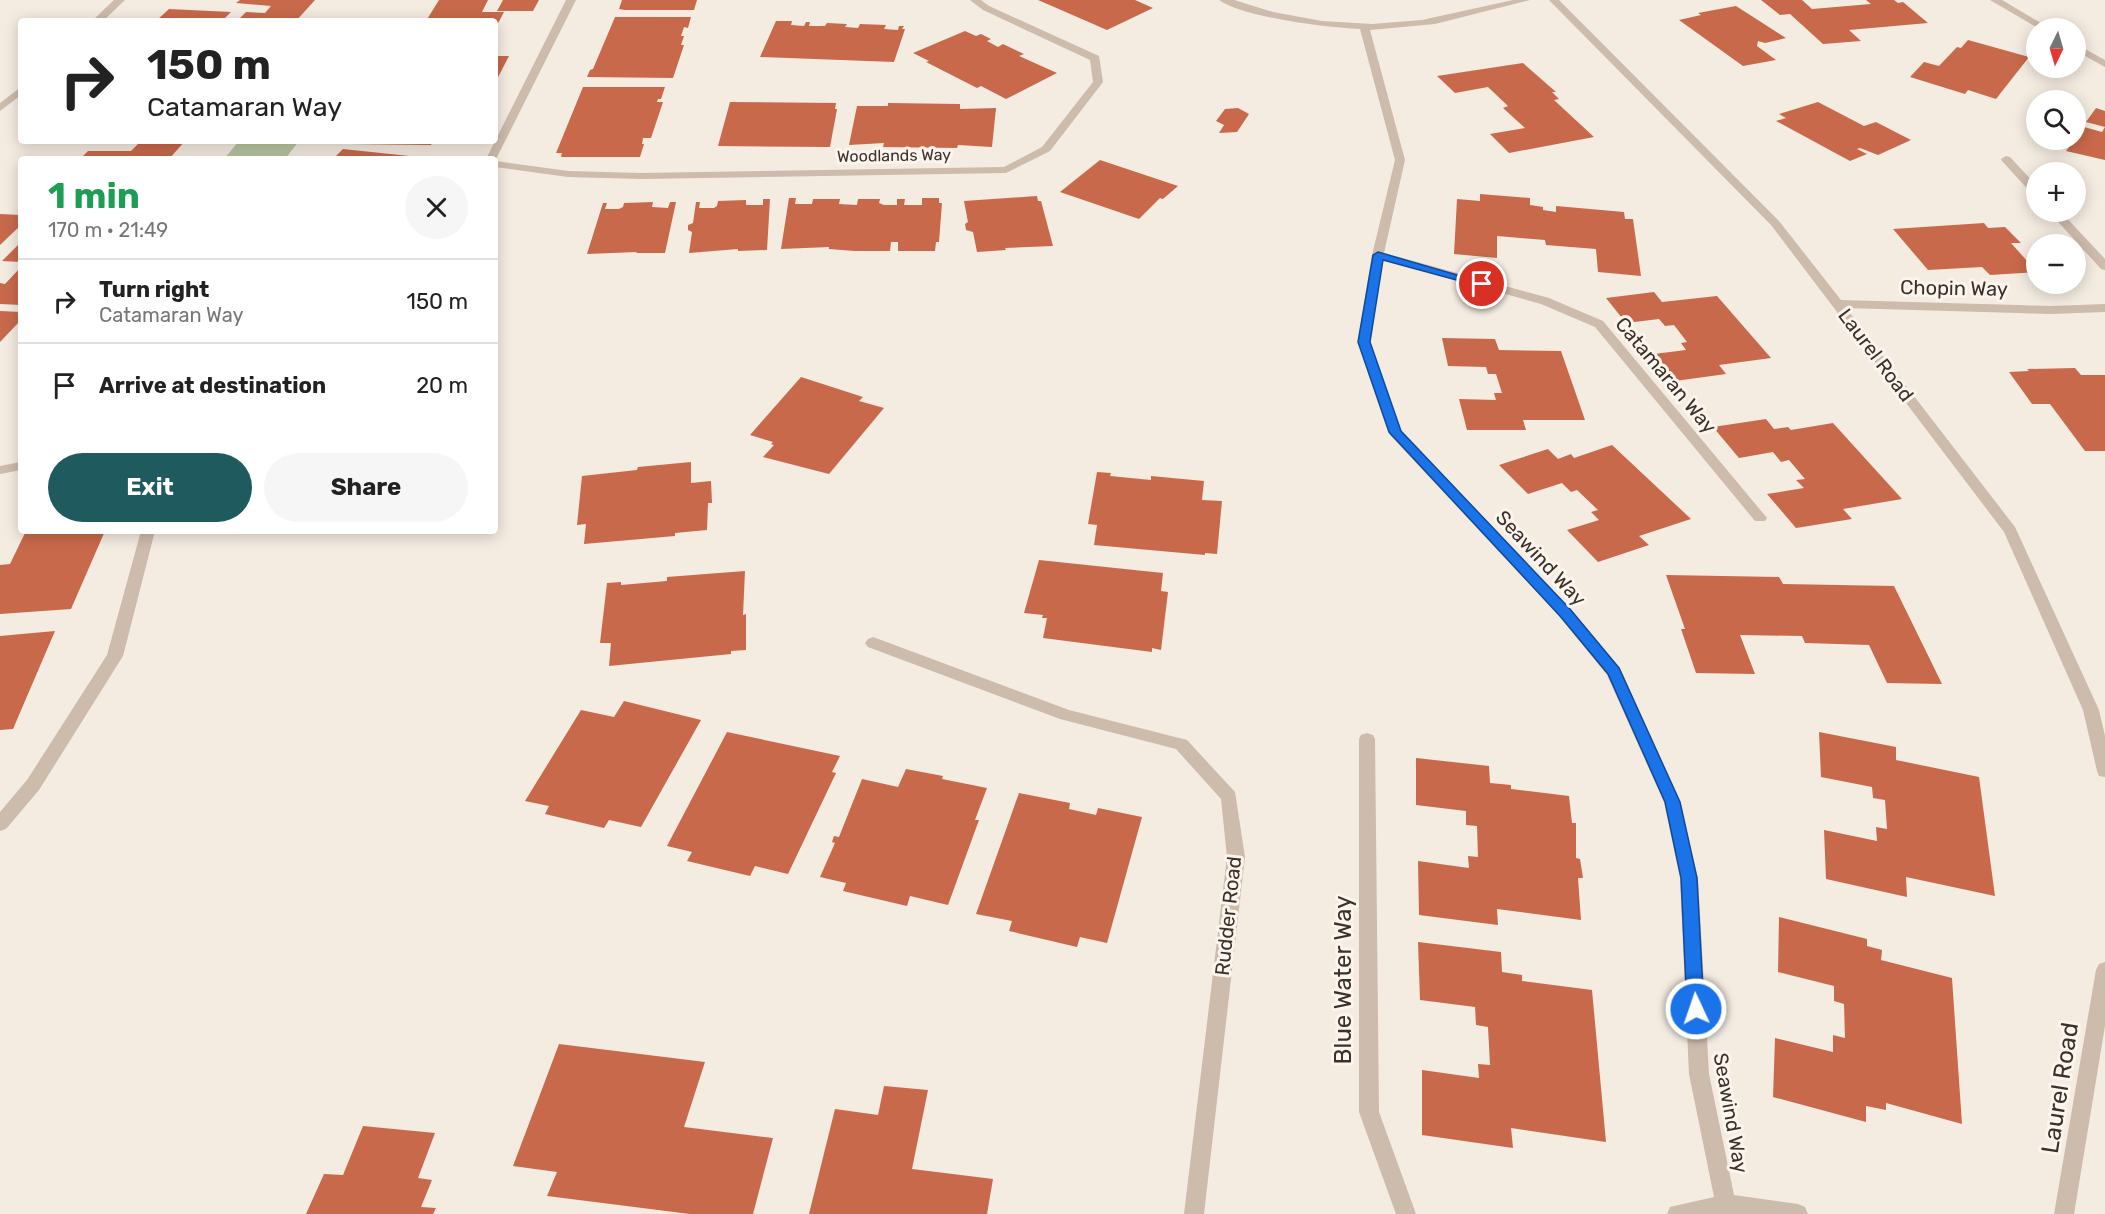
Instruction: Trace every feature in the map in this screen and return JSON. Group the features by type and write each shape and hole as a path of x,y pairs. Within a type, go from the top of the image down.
{"street":[{"path":"100,18 120,0"},
{"path":"493,156 571,0"},
{"name":"Woodlands Way","path":"498,164 568,174 641,176 1006,170 1046,149 1098,82 1095,58 986,8 975,0"},
{"path":"1224,0 1283,18 1364,27 1422,23 1525,0"},
{"name":"Laurel Road","path":"1554,0 1775,223 2010,530 2091,710 2105,771"},
{"path":"1995,0 2026,18"},
{"name":"Seawind Way","path":"1364,27 1400,160 1378,255 1364,342 1395,432 1565,613 1614,672 1672,802 1689,878 1699,1074 1726,1204"},
{"path":"2086,53 2105,64"},
{"path":"0,108 18,93"},
{"path":"2006,159 2026,180"},
{"path":"2064,222 2105,266"},
{"name":"Catamaran Way","path":"1378,255 1545,301 1599,324 1760,518"},
{"name":"Chopin Way","path":"1837,304 2051,310 2105,308"},
{"path":"0,470 18,467"},
{"path":"0,824 33,785 115,656 147,534"},
{"name":"Rudder Road","path":"873,643 1066,715 1181,744 1228,797 1236,857 1194,1214"},
{"name":"Blue Water Way","path":"1366,739 1369,1112 1406,1214"},
{"name":"Laurel Road","path":"2064,1214 2105,970"},
{"path":"1677,1214 1726,1204 1798,1214"}],"green space":[{"path":"236,144 297,144 287,156 226,156"}],"building":[{"path":"240,0 315,0 299,18 240,18 246,12 265,13 271,6 236,3"},
{"path":"439,0 488,0 482,12 504,12 498,23 498,18 428,18"},
{"path":"503,0 539,0 533,11 497,11"},
{"path":"622,0 697,0 694,10 625,10 619,9"},
{"path":"1038,0 1135,0 1153,8 1107,30"},
{"path":"1761,0 1802,0 1812,9 1871,4 1866,0 1894,0 1898,3 1903,2 1928,23 1849,30 1861,41 1823,44 1790,14 1780,15"},
{"path":"1736,6 1786,38 1765,43 1758,41 1757,46 1776,60 1743,66 1679,20 1701,15 1698,13"},
{"path":"169,9 231,12 225,18 159,18"},
{"path":"615,17 691,17 688,28 684,27 681,36 684,36 681,45 684,45 673,78 587,77 593,69"},
{"path":"776,21 792,21 791,25 804,26 806,22 810,22 809,26 825,26 827,23 847,24 845,27 858,28 860,24 886,25 884,29 898,30 899,26 904,26 902,29 905,29 894,62 760,57"},
{"path":"965,31 976,36 981,34 991,39 987,41 998,47 1003,44 1024,54 1019,56 1057,73 1006,99 981,86 977,88 913,53"},
{"path":"1968,40 2026,56 2026,61 1996,99 1968,90 1965,94 1910,77 1924,62 1939,66 1957,47 1961,48"},
{"path":"498,56 509,56 498,77"},
{"path":"1523,63 1556,92 1552,92 1559,99 1554,100 1594,137 1509,153 1490,134 1525,128 1503,108 1508,106 1488,87 1455,93 1437,76"},
{"path":"583,87 665,87 661,99 657,102 663,102 651,138 643,138 642,144 644,144 640,157 561,157 562,153 556,153"},
{"path":"730,102 836,103 835,109 837,109 830,147 718,146"},
{"path":"1818,102 1864,126 1876,122 1911,140 1878,155 1857,149 1867,154 1850,161 1776,121 1786,118 1779,114"},
{"path":"888,103 960,104 960,109 996,108 992,147 958,145 957,148 883,147 884,143 849,145 857,106 888,106"},
{"path":"1238,108 1249,114 1237,132 1219,133 1224,125 1216,121 1225,109"},
{"path":"2096,108 2105,111 2105,127 2086,122"},
{"path":"2105,127 2105,160 2066,151 2086,150 2086,128 2102,132"},
{"path":"138,144 182,144 172,156 83,156 88,151 131,151"},
{"path":"349,144 432,144 431,145"},
{"path":"343,149 410,156 336,156"},
{"path":"1100,160 1178,186 1163,199 1160,198 1139,219 1060,192"},
{"path":"1480,194 1530,198 1530,205 1556,212 1556,206 1624,212 1625,219 1633,219 1641,276 1598,272 1596,249 1546,245 1545,240 1497,236 1497,258 1454,254 1457,199 1480,201"},
{"path":"1037,196 1038,201 1041,201 1053,246 977,252 973,232 966,230 965,224 968,222 964,201"},
{"path":"789,198 796,198 795,204 812,204 813,199 840,199 839,204 857,205 858,199 880,199 879,203 884,205 897,205 897,199 905,199 904,205 922,205 922,198 939,198 939,203 942,203 939,242 936,242 935,251 898,251 898,242 891,242 890,251 855,251 829,249 829,247 781,249"},
{"path":"763,199 770,199 767,250 738,251 738,249 689,253 692,232 688,230 688,225 693,223 696,202 700,202 699,208 714,208 718,201 746,200 746,205 763,205"},
{"path":"653,202 652,207 668,208 670,202 676,202 665,253 587,254 603,203 607,203 605,209 619,209 624,203"},
{"path":"0,214 18,215 18,228 0,245"},
{"path":"1984,223 1988,228 2005,227 2021,243 2011,243 2026,260 2026,273 1990,275 1982,267 1928,270 1893,229"},
{"path":"18,245 18,262 2,261"},
{"path":"18,270 18,305 0,304 0,283 5,284"},
{"path":"1654,292 1662,302 1717,296 1771,358 1719,365 1726,374 1675,381 1654,354 1686,350 1681,343 1687,342 1674,325 1665,326 1659,319 1626,323 1606,298"},
{"path":"0,311 18,312 18,323 0,342"},
{"path":"1442,338 1495,339 1499,350 1561,351 1585,420 1523,420 1526,430 1467,430 1459,399 1496,400 1494,393 1502,393 1496,374 1488,374 1486,367 1448,366"},
{"path":"2075,368 2081,375 2105,375 2105,451 2085,451 2050,404 2032,404 2009,372 2029,371 2027,369"},
{"path":"801,377 863,397 859,401 884,408 829,474 763,457 774,445 771,444 773,442 750,435"},
{"path":"1766,419 1774,429 1788,427 1791,430 1833,423 1902,499 1843,509 1852,519 1796,528 1767,494 1804,488 1796,480 1805,479 1789,460 1781,462 1773,452 1739,458 1713,427"},
{"path":"1612,445 1691,519 1639,536 1649,545 1598,562 1567,530 1599,520 1591,512 1598,510 1577,490 1571,492 1562,483 1528,494 1499,465 1548,449 1558,459 1571,454 1574,458"},
{"path":"691,462 691,483 711,481 712,503 708,503 707,530 675,533 675,536 584,544 586,524 577,525 582,476"},
{"path":"1097,472 1111,473 1110,476 1151,480 1151,476 1204,481 1202,500 1222,501 1217,554 1205,553 1205,555 1094,545 1097,525 1088,524"},
{"path":"25,534 104,534 71,609 0,614 0,565 10,564"},
{"path":"1039,560 1163,573 1161,591 1168,592 1161,650 1152,648 1152,652 1043,638 1047,618 1042,618 1043,615 1024,613"},
{"path":"745,571 743,615 746,614 746,650 731,651 731,654 609,666 611,643 600,643 607,583 621,582 621,585 667,581 667,577"},
{"path":"1666,575 1779,577 1783,584 1894,586 1942,684 1887,683 1869,645 1805,643 1802,636 1740,635 1755,674 1696,673 1681,629 1685,629"},
{"path":"55,631 13,729 0,730 0,636"},
{"path":"624,701 701,720 641,827 609,820 604,828 545,814 549,806 525,801 581,710 614,717"},
{"path":"727,732 840,756 832,772 836,773 788,874 755,866 750,876 687,861 692,852 667,846"},
{"path":"1819,732 1896,747 1896,760 1979,777 1995,896 1906,877 1907,897 1826,879 1824,830 1877,841 1876,827 1887,829 1885,800 1873,798 1872,787 1821,777"},
{"path":"1416,758 1489,766 1490,783 1511,785 1511,789 1569,796 1572,823 1576,823 1576,858 1580,859 1583,878 1578,878 1581,920 1497,909 1498,925 1419,915 1418,861 1469,868 1468,856 1478,857 1477,826 1466,825 1466,811 1416,805"},
{"path":"906,769 987,788 975,820 979,820 948,905 910,896 907,906 843,891 846,883 820,877 835,843 832,842 834,836 839,837 862,779 898,787"},
{"path":"1019,793 1070,803 1069,809 1096,815 1098,808 1142,817 1107,943 1080,937 1077,947 1009,931 1012,921 976,914"},
{"path":"1779,917 1867,939 1867,946 1882,950 1881,960 1952,978 1962,1124 1886,1103 1886,1110 1866,1106 1866,1122 1773,1097 1775,1038 1833,1052 1833,1035 1845,1038 1844,1004 1834,1001 1834,986 1778,972"},
{"path":"1418,942 1501,952 1502,972 1522,975 1522,981 1592,990 1606,1142 1511,1128 1513,1148 1422,1135 1422,1070 1479,1078 1478,1064 1490,1065 1488,1027 1476,1025 1475,1007 1420,1000"},
{"path":"559,1044 705,1062 684,1127 773,1138 753,1214 690,1214 547,1196 557,1172 513,1166"},
{"path":"884,1086 928,1090 912,1169 993,1179 987,1214 809,1214 835,1109 878,1115"},
{"path":"363,1126 435,1133 418,1178 432,1180 421,1207 436,1208 433,1214 306,1214 324,1174 343,1175"}],"route":[{"path":"1482,284 1378,255 1364,342 1395,432 1565,613 1614,672 1672,802 1689,878 1696,1009"}]}
